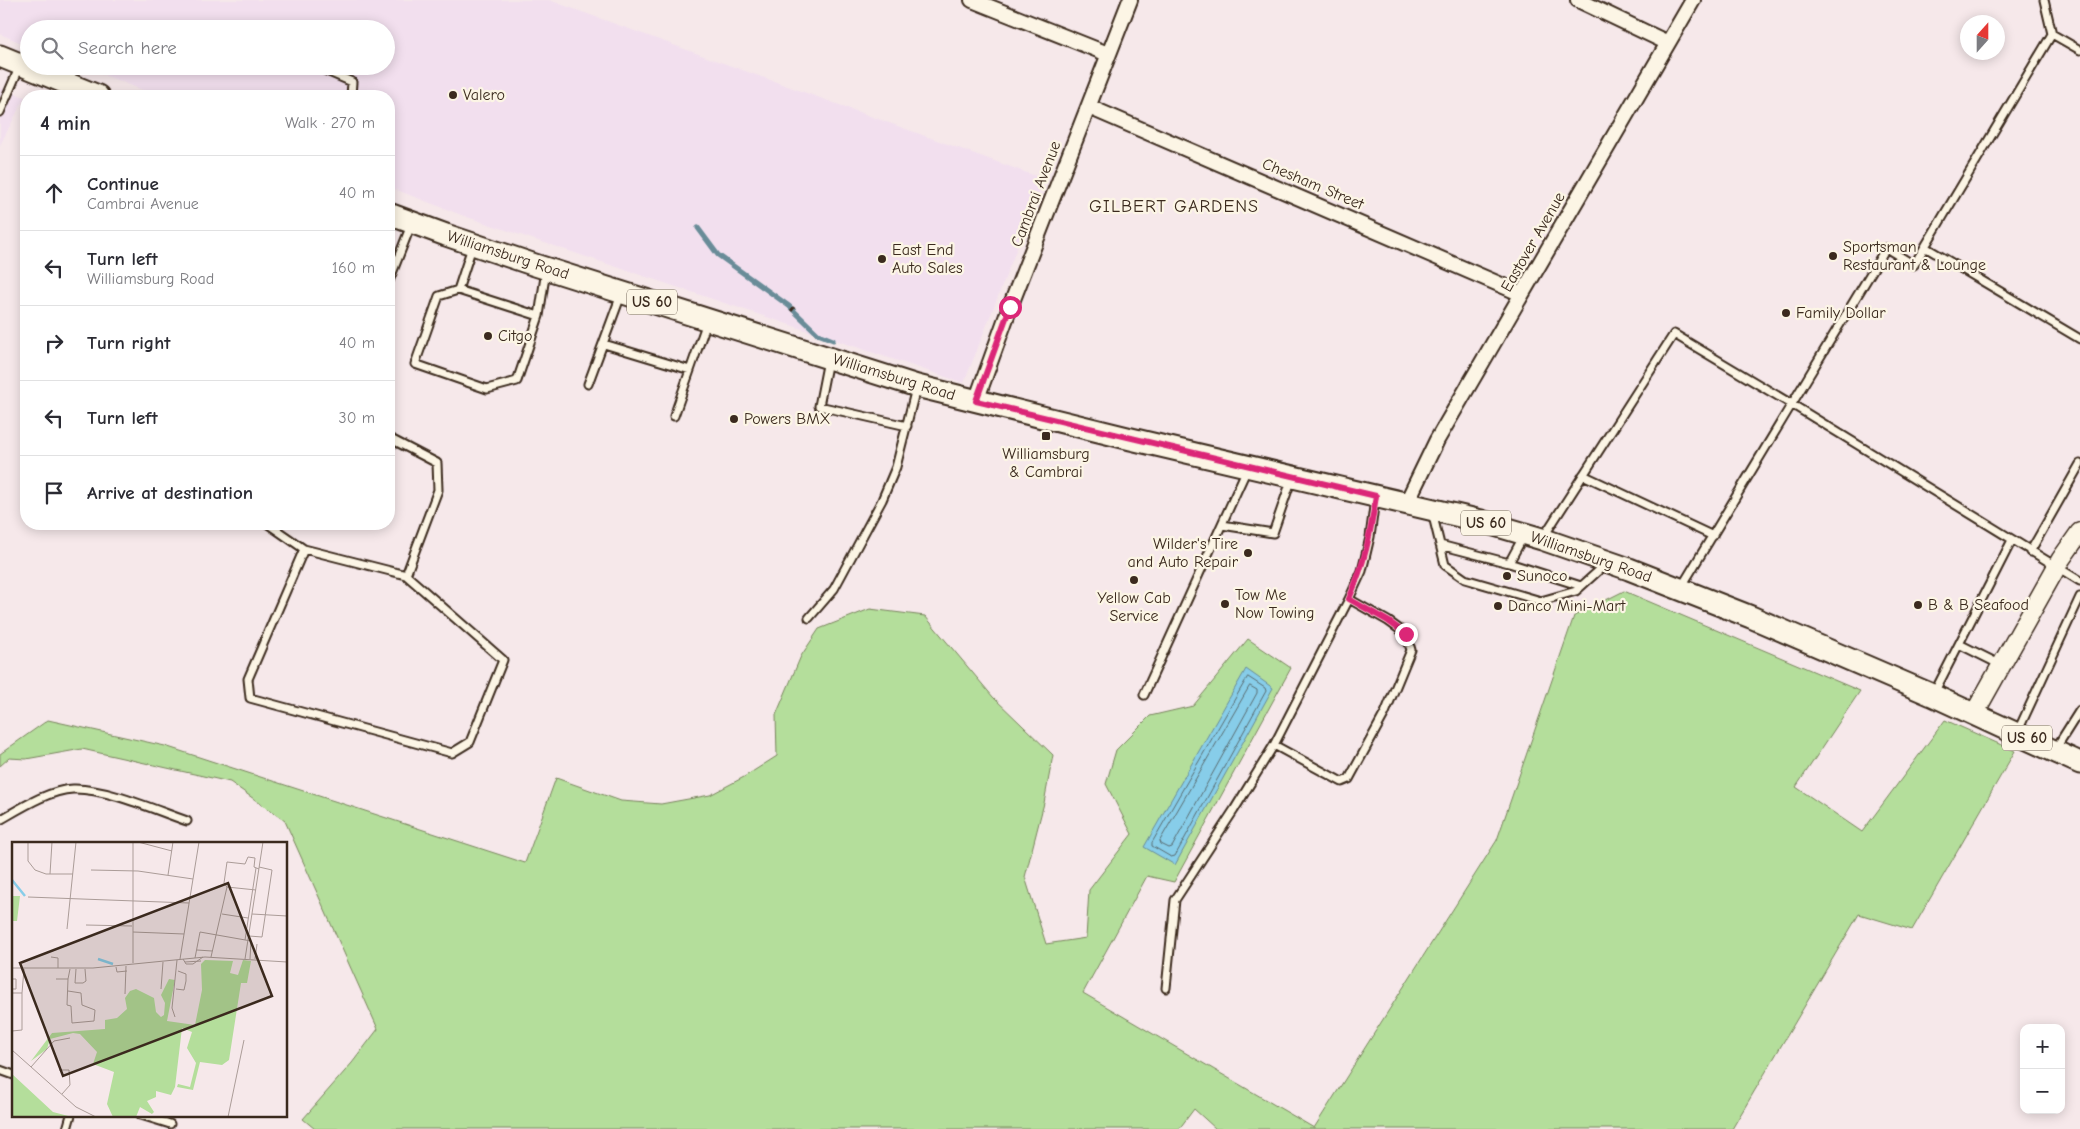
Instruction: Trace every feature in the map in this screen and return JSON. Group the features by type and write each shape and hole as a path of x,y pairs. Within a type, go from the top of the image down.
{"main road":[{"path":"0,56 20,64"},
{"path":"47,75 84,90"},
{"name":"Williamsburg Road","path":"395,216 546,268 917,386 1248,467 1376,496 1533,536 1680,589 1932,695 2080,763"}],"street":[{"path":"972,0 1108,54"},
{"name":"Cambrai Avenue","path":"976,401 1010,307 1130,0"},
{"path":"1578,0 1668,42"},
{"name":"Eastover Avenue","path":"1406,504 1437,440 1693,0"},
{"name":"Chesham Street","path":"1089,107 1522,294"},
{"path":"1974,714 2056,567 2080,532"}],"lane":[{"path":"1680,589 1793,405 1886,248 1914,265 2052,34 2044,0"},
{"path":"2052,34 2080,50"},
{"path":"0,112 20,66"},
{"path":"336,75 352,82 351,90"},
{"path":"395,266 412,222"},
{"path":"458,290 473,244"},
{"path":"1925,247 2080,339"},
{"path":"539,316 458,290 439,296 415,364 487,389 517,381 539,316 546,268"},
{"path":"588,384 622,292"},
{"path":"674,416 708,320"},
{"path":"1509,563 1583,475 1674,334 2080,581"},
{"path":"604,344 690,370"},
{"path":"829,358 819,406 907,426"},
{"path":"809,618 834,589 882,500 896,467 917,386"},
{"path":"395,441 437,463 438,490 406,575"},
{"path":"2030,552 2080,464"},
{"path":"1144,695 1248,467"},
{"path":"1583,475 1713,536"},
{"path":"1222,525 1273,533 1292,477"},
{"path":"1166,988 1175,900 1274,745 1349,599 1362,571 1370,537 1376,496"},
{"path":"1432,510 1445,565 1464,579 1502,591 1541,601 1576,590 1609,562"},
{"path":"277,530 304,549 406,575 503,660 470,742 452,753 250,698 248,679 304,549"},
{"path":"1932,695 2012,540"},
{"path":"1440,545 1509,563 1581,586"},
{"path":"2016,733 2080,597"},
{"path":"1274,745 1342,782 1349,779 1385,713 1411,650 1406,634 1388,621 1349,599"},
{"path":"1959,644 2002,665"},
{"path":"2054,751 2080,710"},
{"path":"0,820 41,797 73,789 106,794 187,821"},
{"path":"0,1070 12,1074"},
{"path":"67,1129 71,1116"},
{"path":"144,1116 170,1124"}],"path":[{"path":"791,311 796,306"}],"shaded area":[{"path":"0,0 549,0 1044,179 964,383 464,216 395,189 395,90 143,90 104,75 395,75 395,20 20,20 20,42 0,34"},
{"path":"0,88 20,95 20,107 0,145"}],"green space":[{"path":"1624,591 1860,691 1796,787 1862,832 1945,720 2015,751 1912,930 1859,914 1732,1129 1216,1129 1194,1109 1179,1129 315,1129 303,1119 352,1063 378,1029 285,821 230,782 82,749 26,759 9,758 0,766 0,754 48,720 165,746 525,863 556,778 621,801 661,804 710,795 744,777 777,756 776,715 801,656 819,629 870,609 925,616 993,697 1053,755 1044,803 1025,877 1046,944 1086,938 1089,890 1132,834 1106,784 1116,750 1150,716 1193,706 1248,639 1291,668 1174,882 1147,876 1083,993 1314,1128 1497,840 1574,616"}],"water":[{"path":"1246,669 1273,688 1175,865 1144,847"}],"waterway":[{"path":"698,228 718,255 789,306 818,334 833,340"}],"place":[{"name":"Valero","path":"453,95"},
{"name":"Sportsman Restaurant & Lounge","path":"1833,256"},
{"name":"East End Auto Sales","path":"882,259"},
{"name":"Family Dollar","path":"1786,313"},
{"name":"Citgo","path":"488,336"},
{"name":"Powers BMX","path":"734,419"},
{"name":"Williamsburg & Cambrai","path":"1046,436"},
{"name":"Wilder's Tire and Auto Repair","path":"1248,553"},
{"name":"Sunoco","path":"1507,576"},
{"name":"Yellow Cab Service","path":"1134,580"},
{"name":"Tow Me Now Towing","path":"1225,604"},
{"name":"B & B Seafood","path":"1918,605"},
{"name":"Danco Mini-Mart","path":"1498,606"}],"district":[{"name":"GILBERT GARDENS","path":"1174,206"}],"route":[{"path":"1010,307 976,401 1131,440 1376,496 1370,537 1362,571 1349,599 1388,621 1406,634"}]}
